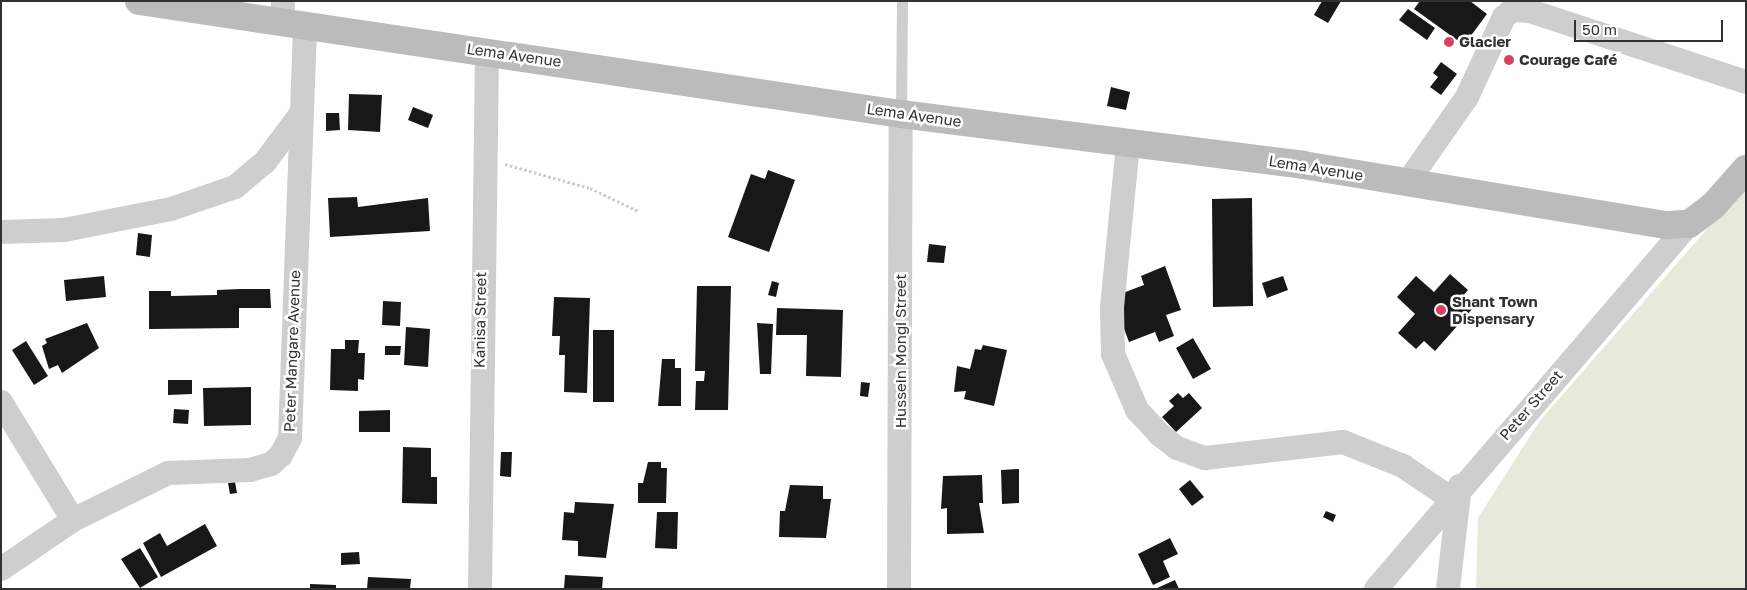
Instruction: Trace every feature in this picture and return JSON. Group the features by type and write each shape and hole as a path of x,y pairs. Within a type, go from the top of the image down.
{"main road":[{"name":"Lema Avenue","path":"139,1 290,15 487,52 901,114 1407,183 1636,221 1689,224"},
{"path":"1689,224 1713,206 1746,168"}],"street":[{"path":"1407,183 1467,97 1504,17 1512,10 1530,11 1746,82"},
{"name":"Peter Mangare Avenue","path":"1,570 73,520 168,474 250,470 271,464 281,455 290,430 300,115 290,15"},
{"name":"Kanisa Street","path":"480,589 483,158 487,52"},
{"name":"Hussein Mongi Street","path":"899,589 901,114"},
{"path":"1,232 64,230 171,208 235,187 265,162 300,115"},
{"path":"1128,144 1112,307 1113,354 1138,410 1159,434 1177,448 1205,458 1343,442 1403,466 1455,492 1448,589"},
{"name":"Peter Street","path":"1376,589 1455,492 1689,224"},
{"path":"1,402 73,520"}],"lane":[{"path":"901,114 902,1"}],"path":[{"path":"483,158 590,188 638,211"}],"shaded area":[{"path":"1746,184 1746,589 1476,589 1478,518 1539,422"}],"building":[{"path":"1322,1 1341,1 1328,23 1314,15"},
{"path":"1420,1 1470,1 1487,14 1464,45 1414,9"},
{"path":"1408,9 1435,28 1427,40 1399,20"},
{"path":"1441,62 1457,74 1441,95 1430,87 1438,77 1433,73"},
{"path":"1111,87 1130,92 1126,110 1107,106"},
{"path":"349,94 382,95 380,132 348,130"},
{"path":"413,107 433,115 428,128 408,120"},
{"path":"326,113 339,113 340,130 326,131"},
{"path":"768,170 795,180 769,252 728,237 751,174 765,179"},
{"path":"357,197 358,207 428,198 430,231 330,237 328,198"},
{"path":"1252,198 1253,306 1213,307 1212,199"},
{"path":"138,233 152,235 150,257 136,255"},
{"path":"929,244 946,246 944,263 927,262"},
{"path":"1165,266 1181,310 1166,315 1174,336 1159,342 1155,332 1129,342 1112,297 1144,285 1141,276"},
{"name":"Shant Town Dispensary","path":"1450,274 1468,290 1462,297 1474,307 1435,351 1424,341 1416,349 1398,333 1415,314 1397,297 1416,276 1434,292"},
{"path":"104,276 106,297 66,301 64,280"},
{"path":"1283,276 1288,290 1267,298 1262,283"},
{"path":"772,281 779,283 776,297 768,295"},
{"path":"697,286 731,286 728,410 695,410 696,381 704,381 705,371 695,371"},
{"path":"270,289 271,308 239,308 239,328 149,329 149,291 171,291 171,296 217,295 217,290"},
{"path":"554,297 590,298 587,393 564,392 565,355 559,355 560,336 552,336"},
{"path":"383,301 401,302 400,326 382,325"},
{"path":"777,308 843,310 841,377 806,376 807,335 776,335"},
{"path":"87,323 99,348 62,373 58,365 49,369 42,346 47,343 45,339"},
{"path":"757,323 773,324 771,374 760,374"},
{"path":"406,327 430,329 428,367 404,365"},
{"path":"593,330 614,330 614,402 593,402"},
{"path":"1193,338 1211,369 1193,379 1176,348"},
{"path":"345,340 359,340 358,353 365,353 364,380 358,379 358,391 330,390 331,349 345,349"},
{"path":"26,341 48,376 34,385 12,350"},
{"path":"983,345 1007,350 994,406 964,399 966,391 954,392 957,366 970,369 975,349 981,350"},
{"path":"385,346 401,346 400,355 385,355"},
{"path":"662,359 675,359 675,368 681,368 681,406 658,406"},
{"path":"168,380 192,380 192,394 168,395"},
{"path":"861,382 870,383 868,397 860,396"},
{"path":"251,387 251,425 204,426 203,388"},
{"path":"1178,393 1183,398 1189,393 1202,408 1176,432 1162,417 1174,406 1169,401"},
{"path":"174,409 189,410 188,424 173,423"},
{"path":"390,410 390,432 359,432 359,411"},
{"path":"403,447 431,448 431,477 437,477 437,504 402,503"},
{"path":"501,452 512,452 511,477 500,476"},
{"path":"648,462 661,462 661,468 667,468 666,503 638,503 638,483 643,483"},
{"path":"1019,469 1019,503 1002,504 1001,470"},
{"path":"982,475 983,503 979,503 984,533 947,534 947,508 941,509 943,476"},
{"path":"1190,480 1204,497 1192,506 1179,489"},
{"path":"235,482 237,493 230,494 228,483"},
{"path":"790,485 823,486 823,499 831,499 826,538 779,537 780,511 785,511"},
{"path":"575,502 614,504 606,558 578,556 578,541 562,540 564,512 574,513"},
{"path":"1326,511 1336,515 1333,522 1323,517"},
{"path":"657,512 678,512 677,549 655,548"},
{"path":"205,524 217,546 161,577 143,543 160,533 167,546"},
{"path":"1170,538 1178,554 1163,561 1170,577 1153,585 1138,554"},
{"path":"140,548 158,577 140,588 121,559"},
{"path":"359,552 360,564 341,565 341,553"},
{"path":"565,575 603,577 602,589 564,589"},
{"path":"368,577 411,579 410,589 367,589"},
{"path":"1175,580 1179,589 1155,589"},
{"path":"310,584 336,585 336,589 310,589"}],"place":[{"name":"Glacier","path":"1449,42"},
{"name":"Courage Café","path":"1509,60"},
{"name":"Shant Town Dispensary","path":"1441,310"}]}
